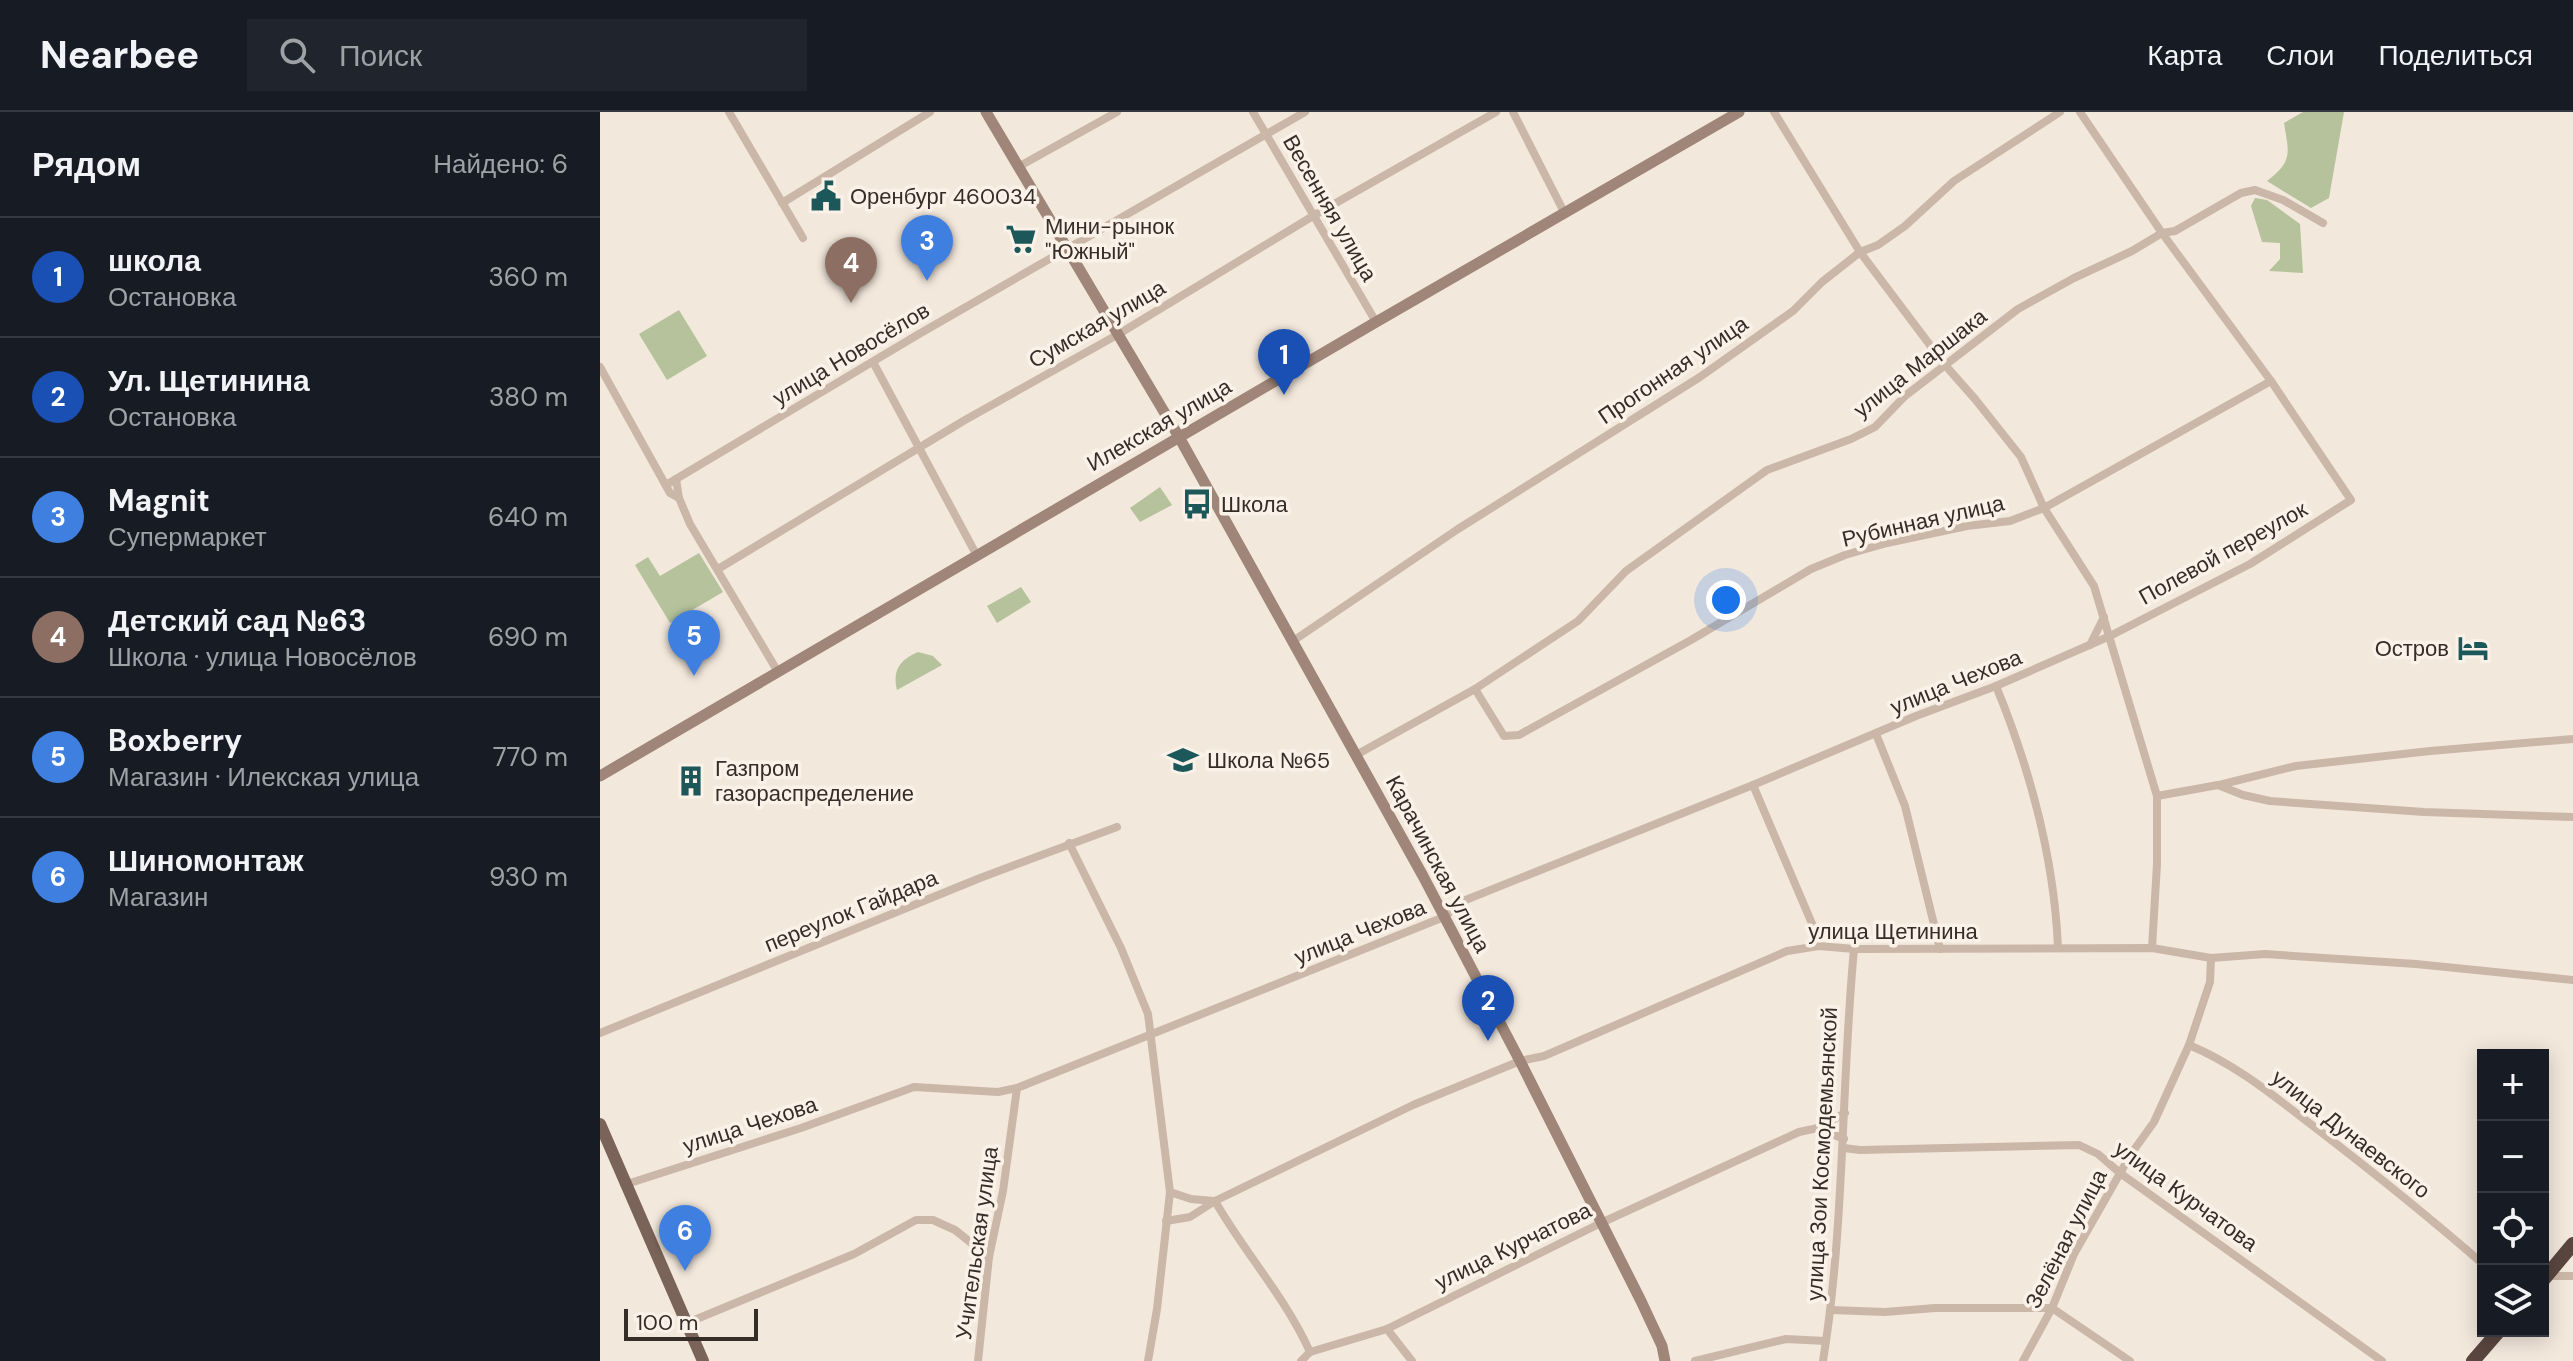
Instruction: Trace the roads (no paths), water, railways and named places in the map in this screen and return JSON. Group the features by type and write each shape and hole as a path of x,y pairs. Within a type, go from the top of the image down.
{"highway":[{"path":"2549,1273 2573,1244"},
{"path":"2473,1361 2494,1337"}],"main road":[{"path":"600,1124 703,1361"}],"street":[{"path":"729,112 803,238"},
{"path":"782,203 930,112"},
{"name":"Карачинская улица","path":"986,112 1179,437 1356,755 1520,1061 1641,1301 1662,1346 1665,1361"},
{"path":"1018,167 1117,112"},
{"name":"Весенняя улица","path":"1253,112 1376,322"},
{"name":"улица Новосёлов","path":"666,485 1305,112"},
{"name":"Сумская улица","path":"718,569 1313,216 1496,112"},
{"path":"1513,112 1565,214"},
{"name":"Илекская улица","path":"600,776 976,554 1739,112"},
{"path":"1774,112 1860,252 1945,365 2021,457 2044,508 2094,586 2157,796 2152,948"},
{"name":"Прогонная улица","path":"1293,641 1458,529 1700,377 1793,311 1822,282 1860,252 1878,245 1905,226 1954,181 2060,112"},
{"path":"2080,112 2162,233 2271,381"},
{"name":"улица Маршака","path":"1356,755 1475,689 1578,621 1626,571 1767,470 1875,427 1905,396 2018,309 2074,278 2162,233 2175,231 2241,193 2255,190 2283,200 2323,223"},
{"path":"873,362 976,554"},
{"path":"600,367 670,493 679,498"},
{"name":"Полевой переулок","path":"2110,636 2250,564 2351,500 2271,381"},
{"name":"Рубинная улица","path":"1475,689 1504,736 1519,735 1691,640 1811,569 1887,543 1967,526 2010,521 2044,508 2271,381"},
{"path":"676,479 679,498 690,524 778,672"},
{"path":"2090,645 2104,617"},
{"name":"улица Чехова","path":"624,1185 801,1128 914,1087 998,1092 1017,1088 1444,917 1463,901 1996,686 2110,636"},
{"path":"1996,686 2015,732 2036,805 2050,872 2058,947"},
{"path":"1876,734 1905,806 1940,949"},
{"path":"2157,796 2296,766 2573,739"},
{"path":"1753,785 1819,946"},
{"path":"2218,785 2270,801 2424,812 2573,817"},
{"name":"переулок Гайдара","path":"600,1033 1069,843 1117,827"},
{"path":"1069,843 1121,948 1148,1014 1170,1192 1148,1361"},
{"name":"улица Щетинина","path":"1166,1221 1190,1217 1215,1201 1413,1105 1520,1061 1544,1056 1787,951 1819,946 1854,949 2152,948 2211,958 2265,954 2401,963 2573,980"},
{"name":"улица Зои Космодемьянской","path":"1823,1361 1832,1310 1844,1144 1845,1045 1854,949"},
{"name":"Зелёная улица","path":"2023,1361 2052,1308 2074,1254 2120,1173 2154,1122 2189,1045 2210,982 2211,958"},
{"name":"улица Дунаевского","path":"2189,1045 2219,1058 2252,1078 2362,1163 2477,1259"},
{"name":"Учительская улица","path":"978,1361 989,1257 1003,1191 1017,1088"},
{"name":"улица Курчатова","path":"1310,1352 1387,1329 1601,1223 1799,1132 1818,1128 1845,1113"},
{"name":"улица Курчатова","path":"1818,1128 1844,1144 1875,1150 2079,1145 2098,1154 2382,1361"},
{"path":"1170,1192 1191,1199 1215,1201 1301,1333 1310,1352 1301,1361"},
{"path":"687,1323 854,1254 916,1220 933,1220 955,1230 989,1257"},
{"path":"2549,1278 2573,1276"},
{"path":"1832,1310 1885,1312 1935,1308 2052,1308 2130,1361"},
{"path":"1387,1329 1412,1361"},
{"path":"1695,1361 1786,1339 1826,1341"}],"place":[{"name":"Оренбург 460034","path":"826,196"},
{"name":"Мини-рынок \"Южный\"","path":"1021,239"},
{"name":"Magnit","path":"927,281"},
{"name":"Детский сад №63","path":"851,303"},
{"name":"школа","path":"1284,395"},
{"name":"Школа","path":"1197,504"},
{"name":"Остров","path":"2473,648"},
{"name":"Boxberry","path":"694,676"},
{"name":"Школа №65","path":"1183,760"},
{"name":"Газпром газораспределение","path":"691,781"},
{"name":"Ул. Щетинина","path":"1488,1041"},
{"name":"Шиномонтаж","path":"685,1271"}]}
